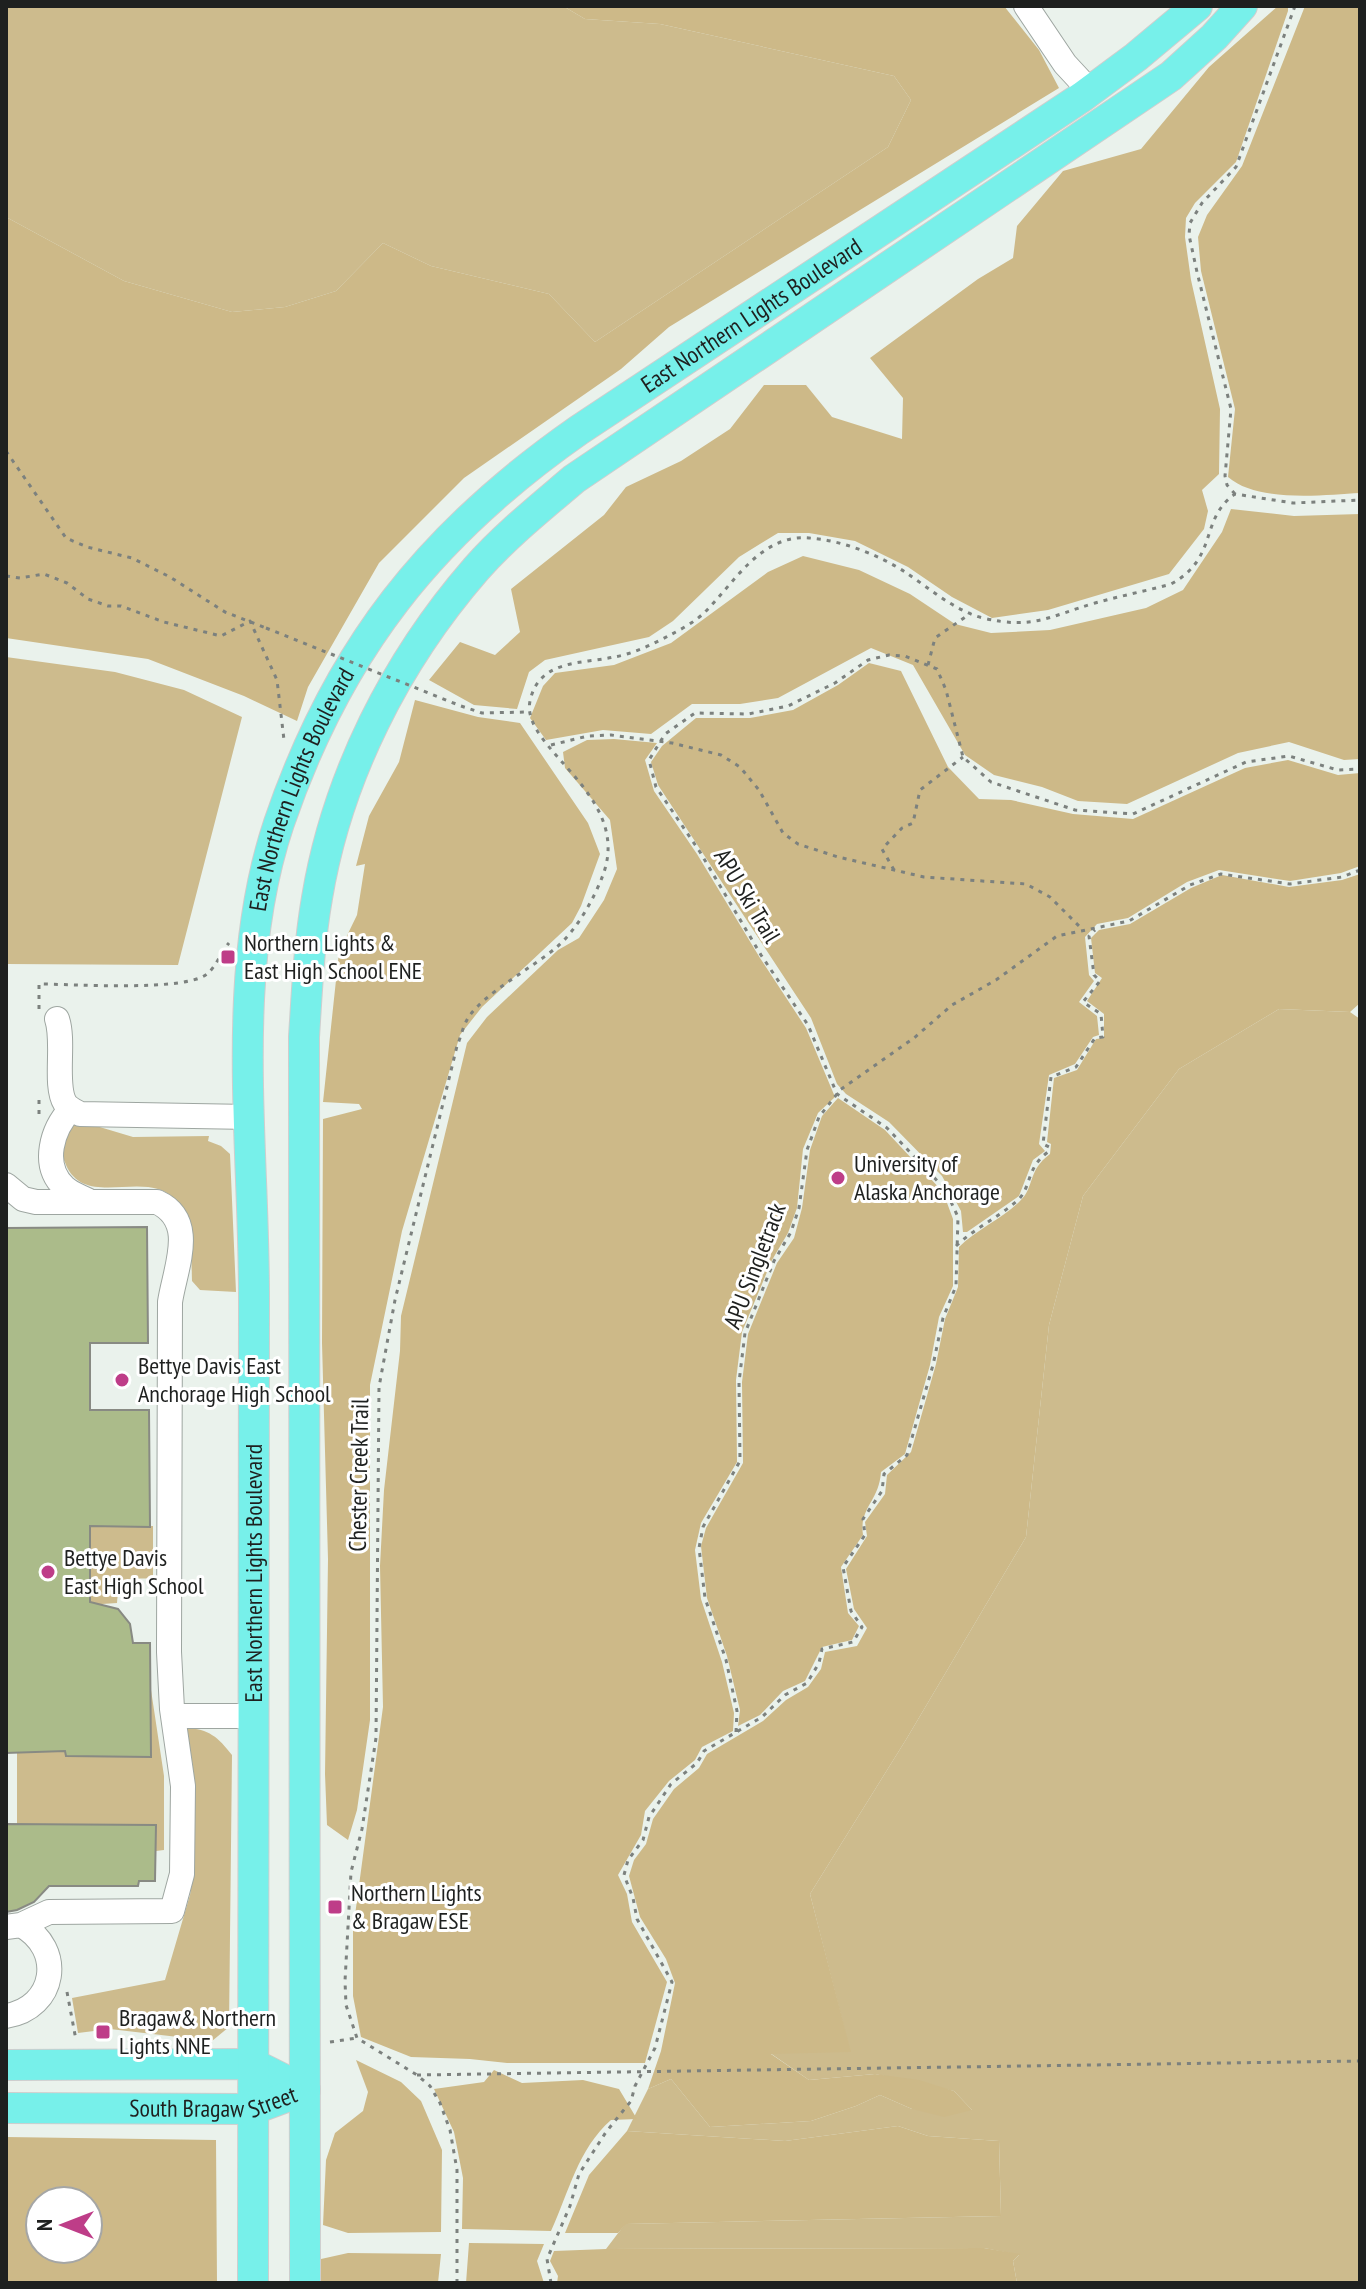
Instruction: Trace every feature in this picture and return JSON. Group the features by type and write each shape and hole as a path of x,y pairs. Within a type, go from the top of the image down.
{"main road":[{"name":"East Northern Lights Boulevard","path":"253,2283 254,1295 249,1028 253,953 263,887 278,827 323,715 349,668 406,583 449,536 498,490 538,458 1090,91 1197,6"},
{"name":"East Northern Lights Boulevard","path":"305,2283 304,1037 317,897 331,835 353,770 386,701 440,616 477,568 552,497 574,479 1171,76 1214,37 1242,6"},
{"name":"South Bragaw Street","path":"6,2065 253,2064 305,2090"},
{"name":"South Bragaw Street","path":"6,2108 254,2109 305,2090"}],"lane":[{"path":"1026,6 1065,64 1090,91"},
{"path":"48,1016 60,1029 64,1102 80,1114 250,1117"},
{"path":"71,1109 60,1121 53,1136 51,1156 54,1173 61,1185 90,1201"},
{"path":"6,1185 23,1199 36,1202 157,1202 166,1206 182,1232 170,1302 169,1652 173,1716 183,1786 182,1874 172,1911 49,1912 13,1926"},
{"path":"173,1716 254,1716"},
{"path":"6,2016 32,2006 42,1995 48,1980 47,1952 32,1931 13,1926"}],"path":[{"path":"1295,6 1236,167 1202,203 1190,223 1189,235 1231,409 1225,476 1227,485 1235,494 1293,503 1360,500"},
{"path":"6,451 66,538 87,547 132,558 170,577 225,612 482,713 529,712 535,688 550,670 565,664 616,657 670,635 703,615 753,558 768,548 796,538 812,538 867,553 971,613 999,620 1039,622 1183,578 1202,556 1221,503 1235,494"},
{"path":"6,576 20,578 44,574 67,583 88,599 221,636 250,621"},
{"path":"928,665 935,638 971,613"},
{"path":"250,621 277,680 285,746"},
{"path":"661,741 665,734 695,713 748,714 788,706 835,683 868,660 889,655 905,656 937,669 946,690 963,757 991,782 1075,810 1133,814 1246,762 1289,756 1338,770 1360,769"},
{"name":"Chester Creek Trail","path":"357,2038 346,2005 345,1981 351,1872 365,1816 376,1738 377,1412 382,1358 457,1046 468,1018 559,945 582,915 603,875 607,844 593,798 536,730 529,712"},
{"path":"549,745 588,736 611,735 661,741 721,755 740,767 759,790 783,833 798,844 838,857 924,877 1026,884 1050,897 1083,930"},
{"name":"APU Ski Trail","path":"661,741 649,760 656,787 808,1025 837,1094"},
{"path":"894,870 882,849 902,828 913,823 920,790 963,757"},
{"name":"APU Singletrack","path":"736,1732 737,1711 726,1660 705,1598 699,1548 703,1527 740,1461 739,1382 745,1333 774,1261 791,1232 799,1208 807,1150 819,1117 837,1094 914,1038 952,1005 996,980 1057,936 1129,921 1190,885 1221,874 1290,884 1342,877 1360,870"},
{"path":"956,1246 969,1233 1020,1198 1035,1161 1048,1152 1049,1147 1043,1144 1051,1077 1076,1067 1095,1038 1103,1037 1101,1014 1083,1002 1100,981 1094,975 1089,936 1097,927"},
{"path":"48,1016 39,984 171,984 198,979 209,973 231,940"},
{"path":"39,1086 39,1117"},
{"path":"551,2283 547,2259 570,2206 579,2174 631,2101 635,2086 655,2048 672,1982 637,1919 624,1875 628,1860 643,1840 649,1817 671,1784 697,1763 704,1751 762,1717 785,1695 807,1683 819,1663 822,1649 853,1642 862,1627 851,1611 843,1567 865,1535 863,1519 882,1491 884,1474 907,1455 943,1318 956,1286 958,1217 945,1189 887,1128 837,1094"},
{"path":"324,2043 357,2038 417,2075 430,2086 440,2103 455,2151 457,2170 457,2283"},
{"path":"417,2075 1360,2061"}],"shaded area":[{"path":"6,6 563,6 585,19 660,24 894,76 911,100 888,147 595,342 549,294 431,266 383,243 336,291 285,307 232,312 124,281 6,217"},
{"path":"563,6 1004,6 1039,50 1059,88 669,327 621,369 464,478 379,563 308,687 297,721 244,696 148,659 6,638 6,217 124,281 232,312 285,307 336,291 383,243 431,266 549,294 595,342 888,147 911,100 894,76 660,24 585,19"},
{"path":"1278,6 1288,6 1288,11 1236,162 1195,203 1186,218 1185,237 1191,280 1220,409 1219,474 1202,490 1208,511 1204,529 1169,574 1048,610 992,618 952,597 908,567 855,541 809,533 778,533 739,557 673,621 649,637 545,660 529,672 517,709 474,705 429,680 460,642 495,655 520,632 511,589 604,515 626,487 681,461 730,429 764,385 806,385 832,417 902,439 903,398 870,358 978,279 1013,258 1017,226 1063,171 1141,149 1209,67"},
{"path":"1305,6 1360,6 1360,493 1291,496 1256,491 1228,477 1235,409 1201,271 1198,237 1207,215 1242,166"},
{"path":"1231,509 1294,516 1360,514 1360,759 1344,760 1289,742 1238,753 1127,804 1078,801 1042,787 994,775 965,755 913,665 871,648 778,698 740,704 692,704 651,734 603,730 546,740 530,718 543,686 555,673 614,665 671,643 768,572 803,556 859,570 910,594 955,624 991,633 1050,630 1146,608 1183,590 1222,532"},
{"path":"6,657 115,672 184,690 242,717 178,965 6,964"},
{"path":"869,663 901,671 948,767 979,799 1011,800 1073,814 1133,819 1245,768 1288,760 1338,775 1360,773 1360,866 1341,873 1290,881 1219,870 1187,882 1128,918 1097,924 1085,937 1089,975 1094,981 1079,1002 1097,1016 1099,1035 1093,1037 1075,1064 1049,1075 1039,1144 1045,1151 1033,1160 1019,1196 967,1232 963,1232 961,1211 942,1176 889,1122 846,1094 837,1084 811,1018 658,785 651,762 662,746 696,718 750,718 793,710 838,685"},
{"path":"415,700 478,717 520,723 588,823 600,854 572,923 482,1007 460,1035 402,1231 370,1385 370,1720 357,1810 348,1840 327,1825 325,1774 328,1559 322,1343 323,1119 362,1109 359,1104 323,1102 339,952 357,915 365,864 356,866 369,816 399,762"},
{"path":"587,740 657,743 645,760 654,791 806,1028 835,1097 818,1113 803,1149 797,1208 742,1332 736,1380 737,1462 701,1523 695,1550 701,1599 722,1662 734,1713 733,1731 702,1747 695,1760 669,1781 645,1811 641,1835 618,1875 627,1894 632,1922 667,1982 645,2063 507,2063 411,2057 361,2037 353,1996 353,1930 383,1707 380,1566 401,1316 467,1043 487,1017 558,950 579,938 604,900 617,869 610,820 565,768 563,752"},
{"path":"1360,874 1360,1003 1350,1012 1279,1009 1179,1069 1083,1196 1049,1325 1026,1537 810,1894 851,2052 771,2054 809,2080 875,2074 919,2080 954,2091 972,2110 944,2117 912,2109 880,2095 811,2121 710,2127 671,2079 648,2089 661,2051 675,1983 666,1959 640,1917 629,1876 634,1860 646,1844 653,1819 674,1789 699,1768 707,1754 763,1721 786,1700 808,1687 821,1669 825,1652 857,1646 867,1628 854,1609 846,1569 867,1536 865,1522 885,1494 887,1475 911,1452 936,1364 945,1319 958,1287 959,1247 1025,1196 1038,1167 1050,1154 1051,1144 1047,1142 1054,1078 1077,1070 1096,1039 1104,1038 1104,1014 1087,1001 1102,978 1095,973 1091,938 1099,930 1130,924 1191,888 1222,875 1289,887 1342,880"},
{"path":"1279,1009 1350,1012 1360,1019 1360,2283 1017,2283 1013,2261 1019,2255 984,2248 606,2249 625,2224 1001,2216 999,2141 928,2136 898,2126 785,2141 627,2131 648,2089 671,2079 710,2127 811,2121 880,2095 912,2109 972,2110 954,2091 875,2074 809,2080 770,2053 850,2051 810,1894 1026,1537 1049,1325 1083,1196 1179,1069"},
{"path":"838,1098 885,1130 943,1192 953,1219 953,1286 939,1317 930,1365 905,1454 881,1472 877,1491 864,1518 863,1535 841,1567 848,1613 859,1626 852,1640 822,1647 805,1681 783,1691 760,1715 738,1726 740,1710 727,1656 707,1598 701,1546 706,1528 743,1463 742,1382 748,1334 777,1263 794,1238 802,1208 810,1150 822,1116"},
{"path":"83,1122 133,1137 209,1136 208,1141 230,1154 236,1292 200,1290 192,1281 186,1220 177,1202 165,1192 151,1188 88,1185 75,1178 66,1165 62,1150 70,1123"},
{"path":"90,1526 153,1526 153,1579 127,1581 120,1588 117,1603 102,1604 102,1617 91,1617"},
{"path":"151,1690 164,1776 164,1850 156,1851 156,1826 17,1824 17,1752 65,1751 66,1756 148,1757"},
{"path":"186,1728 212,1735 232,1755 229,2027 212,2041 110,2029 78,2033 72,1998 165,1980 193,1876 193,1767"},
{"path":"356,2060 401,2082 421,2101 442,2150 441,2232 348,2233 323,2225 326,2160 335,2133 363,2111 368,2092"},
{"path":"494,2070 522,2083 583,2080 619,2089 637,2119 611,2120 590,2144 551,2231 462,2229 463,2178 454,2132 434,2089 484,2082"},
{"path":"898,2126 928,2136 999,2141 1001,2216 626,2224 618,2233 565,2233 589,2175 627,2131 785,2141"},
{"path":"6,2137 216,2140 217,2283 6,2283"},
{"path":"469,2243 544,2244 537,2261 544,2283 466,2283"},
{"path":"984,2248 1020,2254 1013,2261 1017,2283 557,2283 558,2276 550,2261 554,2251 606,2249"},
{"path":"348,2253 441,2254 438,2283 321,2283 321,2259"}],"building":[{"name":"Bettye Davis East High School","path":"147,1227 148,1343 90,1343 90,1410 149,1410 150,1527 90,1526 90,1602 118,1609 130,1624 133,1643 150,1643 151,1757 66,1756 65,1751 6,1753 6,1228"},
{"path":"6,1824 156,1825 155,1881 139,1881 138,1886 49,1886 34,1902 6,1912"}],"place":[{"name":"Northern Lights & East High School ENE","path":"228,957"},
{"name":"University of Alaska Anchorage","path":"838,1178"},
{"name":"Bettye Davis East Anchorage High School","path":"122,1380"},
{"name":"Bettye Davis East High School","path":"48,1572"},
{"name":"Northern Lights & Bragaw ESE","path":"335,1907"},
{"name":"Bragaw& Northern Lights NNE","path":"103,2032"}]}
